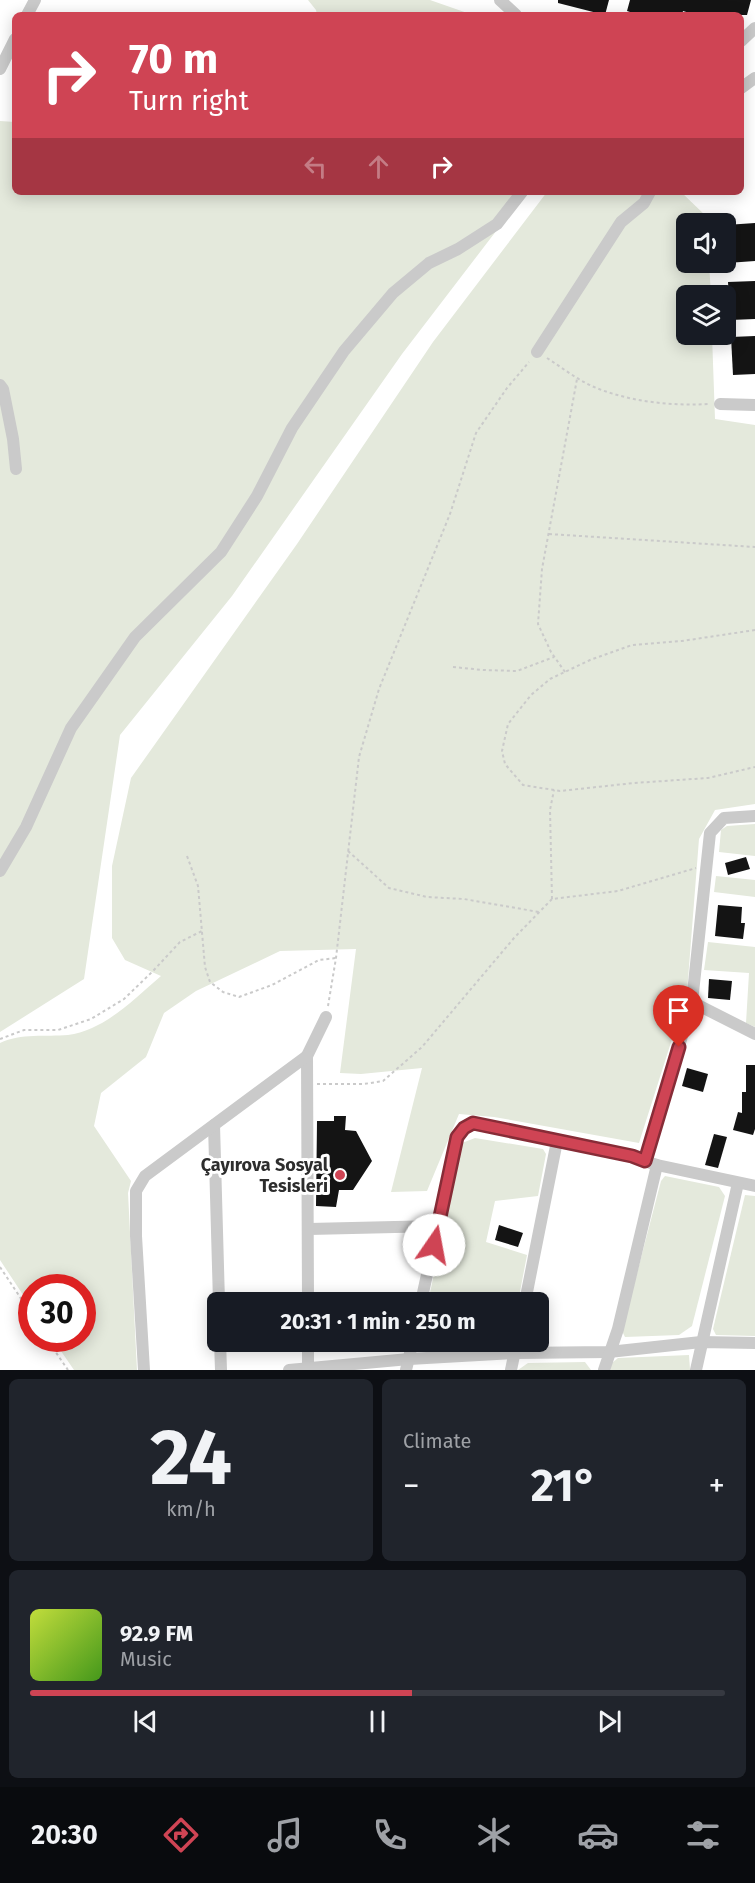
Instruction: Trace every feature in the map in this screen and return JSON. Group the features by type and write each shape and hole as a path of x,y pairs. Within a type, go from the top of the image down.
{"street":[{"path":"500,0 513,12"},
{"path":"744,38 755,28"},
{"path":"0,69 12,45"},
{"path":"0,871 26,827 71,728 135,637 222,552 257,496 292,428 344,351 393,293 429,263 458,249 497,224 520,195"},
{"path":"537,352 621,222 644,203 648,195"},
{"path":"0,385 3,389 13,440 16,469"},
{"path":"720,404 755,405"},
{"path":"604,1370 618,1329 651,1163 692,1002 710,833 724,818 755,816"},
{"path":"692,1002 755,1034"},
{"path":"308,1292 307,1056 326,1017"},
{"path":"144,1370 136,1236 136,1191 145,1176 307,1056"},
{"path":"423,1292 457,1137 464,1128 473,1123 632,1156 651,1163 755,1186"},
{"path":"214,1125 219,1292"},
{"path":"527,1292 557,1141"},
{"path":"696,1370 738,1183"},
{"path":"309,1229 438,1226"},
{"path":"549,1349 609,1352 701,1342 755,1343"},
{"path":"220,1352 221,1370"},
{"path":"308,1352 308,1367"},
{"path":"289,1370 308,1367 407,1364 484,1352"},
{"path":"511,1370 515,1352"}],"path":[{"path":"326,1017 336,958 359,757 378,689 450,514 476,433 507,388 537,352 577,378 597,388 627,398 684,405 720,404"},
{"path":"565,672 554,657 538,624 542,568 577,378"},
{"path":"549,534 755,547"},
{"path":"755,630 682,641 632,645 590,660 550,679 531,695 508,724 502,751 505,764 523,785 554,790 708,778 755,767"},
{"path":"453,667 517,670 554,657"},
{"path":"552,899 550,810 554,790"},
{"path":"348,851 389,888 427,897 464,899 540,912"},
{"path":"187,856 198,886 205,967 210,982 223,992 239,997 272,985 320,960 336,958"},
{"path":"307,1084 364,1084 383,1081 422,1047 514,938 552,899 618,891 707,864"},
{"path":"0,1039 24,1030 58,1030 91,1019 124,999 180,942 203,931"},
{"path":"0,1267 18,1295"},
{"path":"56,1352 68,1370"}],"shaded area":[{"path":"308,0 430,0 464,12 316,12"},
{"path":"0,121 12,122 12,195 524,195 402,354 232,596 120,735 84,979 0,1032"},
{"path":"545,195 684,195 703,213 676,213 676,273 710,273 710,285 676,285 676,345 712,345 715,419 755,425 755,804 715,810 699,839 687,992 639,1143 494,1117 459,1114 427,1191 391,1192 422,1068 361,1074 340,1073 356,949 280,951 196,991 164,1013 146,1057 101,1093 94,1126 131,1181 128,1193 137,1370 74,1370 62,1352 96,1352 96,1274 18,1274 18,1287 0,1260 0,1043 25,1037 82,1032 107,1020 161,976 125,960 112,938 112,866 131,778 297,544 433,342"},
{"path":"755,824 755,856 719,852 721,830 727,826"},
{"path":"716,876 755,880 755,897 714,892"},
{"path":"708,942 755,947 755,1027 746,1023 749,973 704,970"},
{"path":"475,1138 543,1149 546,1154 538,1196 495,1201 486,1242 527,1255 520,1292 430,1292 462,1143"},
{"path":"665,1176 719,1187 725,1196 692,1326 679,1335 625,1337 622,1331 661,1181"},
{"path":"745,1195 755,1196 755,1336 716,1335 713,1329"},
{"path":"689,1355 690,1370 610,1370 612,1363 618,1358"},
{"path":"585,1362 591,1370 518,1370 528,1363"}],"building":[{"path":"558,0 609,0 606,12 593,12 558,3"},
{"path":"630,0 751,0 747,15 744,15 744,12 627,11"},
{"path":"755,223 755,261 736,262 736,224"},
{"path":"755,281 755,319 736,320 736,285 728,285 728,282"},
{"path":"755,336 755,374 733,375 731,345 736,345 736,337"},
{"path":"746,857 750,869 728,875 725,863"},
{"path":"718,905 742,907 741,923 745,923 743,939 715,936"},
{"path":"709,979 732,981 730,1000 708,998"},
{"path":"746,1065 755,1065 755,1129 753,1135 733,1130 738,1112 742,1113 742,1092 746,1092"},
{"path":"687,1068 708,1074 703,1092 682,1086"},
{"name":"Çayırova Sosyal Tesisleri","path":"334,1116 346,1116 345,1130 356,1131 372,1161 353,1190 339,1190 336,1207 316,1206 317,1121 334,1121"},
{"path":"714,1134 727,1137 718,1168 705,1165"},
{"path":"499,1225 523,1233 518,1247 495,1240"}],"place":[{"name":"Çayırova Sosyal Tesisleri","path":"340,1175"}],"route":[{"path":"434,1245 457,1137 464,1128 473,1123 632,1156 645,1161 679,1047"}]}
